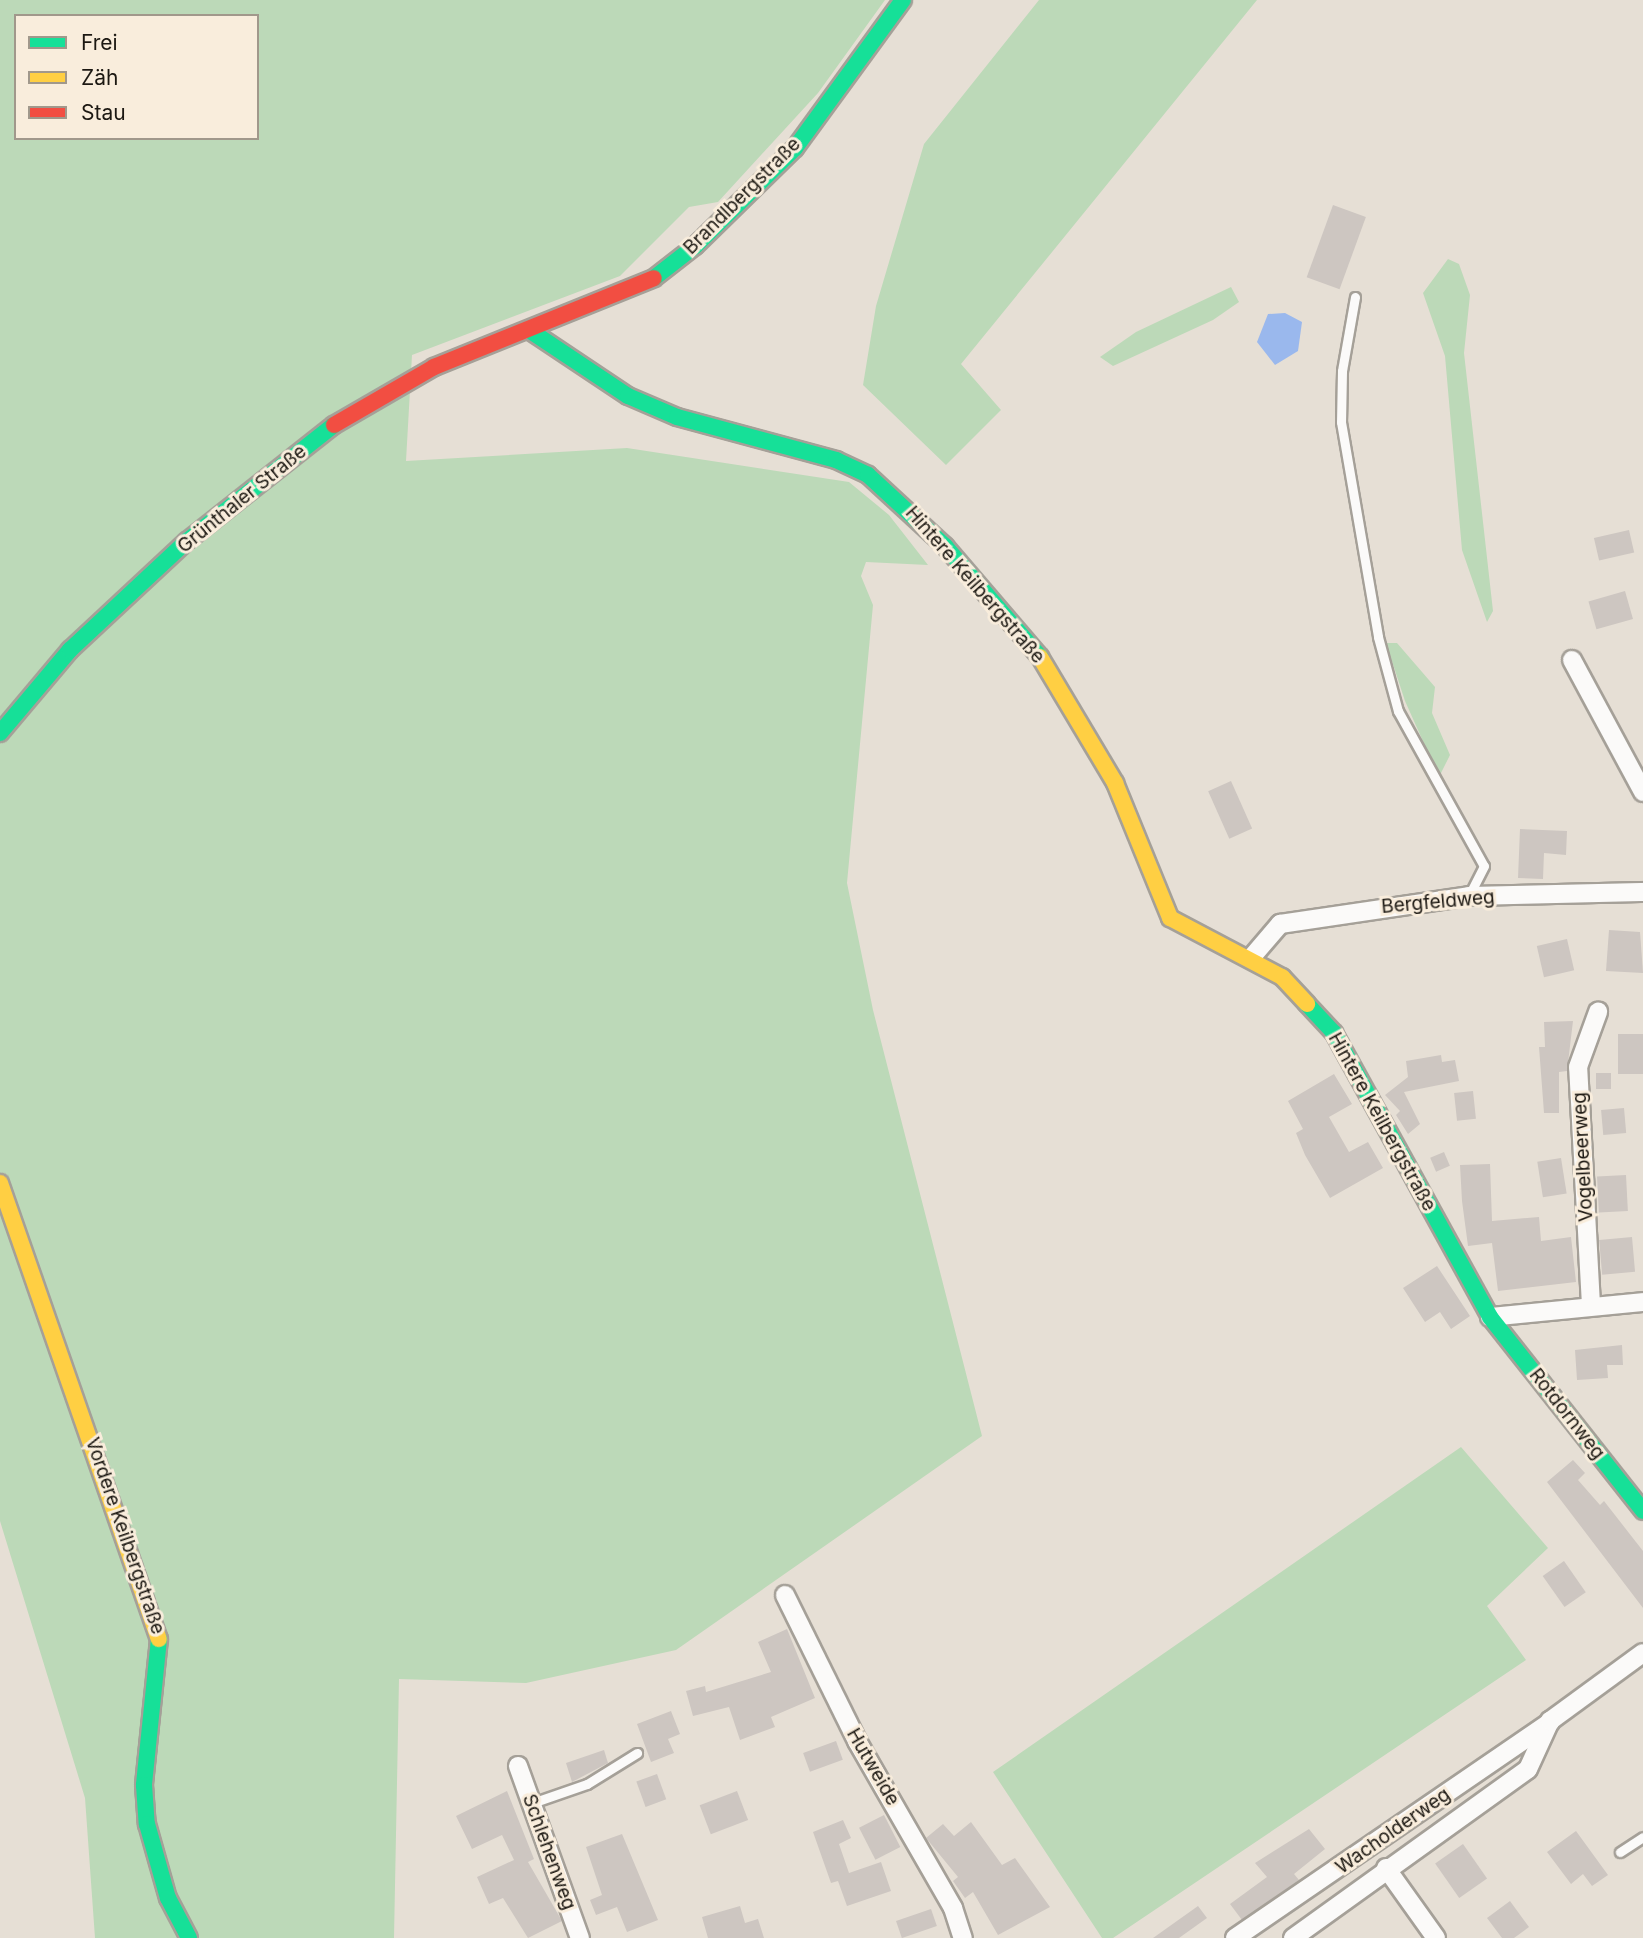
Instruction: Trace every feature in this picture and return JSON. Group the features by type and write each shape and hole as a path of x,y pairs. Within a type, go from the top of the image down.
{"street":[{"name":"Brandlbergstraße","path":"532,332 650,281 695,246 794,148 903,0"},
{"name":"Grünthaler Straße","path":"0,733 71,650 187,541 333,426 434,368 532,332"},
{"name":"Hintere Keilbergstraße","path":"532,332 628,396 677,417 836,460 902,501 1043,661 1115,783 1170,918 1251,958 1282,978 1334,1033 1490,1317"},
{"path":"1572,660 1643,792"},
{"name":"Bergfeldweg","path":"1251,958 1280,924 1469,896 1643,892"},
{"name":"Vogelbeerweg","path":"1591,1305 1578,1067 1598,1012"},
{"name":"Vordere Keilbergstraße","path":"0,1183 160,1633 144,1785 147,1824 168,1898 190,1938"},
{"path":"1490,1317 1643,1302"},
{"name":"Rotdornweg","path":"1490,1317 1643,1511"},
{"name":"Hutweide","path":"785,1595 857,1741 953,1908 963,1938"},
{"name":"Wacholderweg","path":"1235,1938 1550,1721 1643,1653"},
{"name":"Wacholderweg","path":"1293,1938 1386,1868 1528,1769 1550,1721"},
{"name":"Schlehenweg","path":"519,1766 580,1938"},
{"path":"1386,1868 1436,1938"}],"lane":[{"path":"1355,297 1342,371 1341,422 1378,637 1398,711 1484,866 1469,896"},
{"path":"532,1803 587,1784 637,1753"},
{"path":"1620,1852 1643,1837"}],"green space":[{"path":"0,0 885,0 818,93 718,202 689,207 620,276 412,355 406,461 627,448 849,482 889,515 928,565 866,562 861,576 873,605 847,883 873,1010 982,1436 676,1650 526,1683 399,1679 394,1938 95,1938 85,1798 0,1521"},
{"path":"1039,0 1257,0 961,364 1001,410 946,465 863,385 876,306 924,144"},
{"path":"1448,259 1459,264 1470,295 1464,353 1493,611 1487,622 1462,550 1445,356 1423,293"},
{"path":"1231,287 1239,302 1213,320 1113,366 1100,357 1136,332"},
{"path":"1386,643 1397,643 1435,687 1432,713 1450,755 1439,777 1405,701"},
{"path":"1461,1447 1548,1548 1487,1606 1526,1660 1113,1938 1102,1938 993,1772"}],"water":[{"path":"1285,313 1302,322 1298,351 1275,365 1257,342 1268,314"}],"building":[{"path":"1333,205 1366,217 1340,289 1307,277"},
{"path":"1629,530 1634,552 1599,561 1594,538"},
{"path":"1625,591 1633,619 1596,629 1588,601"},
{"path":"1231,781 1252,829 1229,839 1208,791"},
{"path":"1520,829 1567,831 1566,855 1544,853 1543,879 1518,878"},
{"path":"1609,930 1640,932 1643,973 1606,971"},
{"path":"1567,939 1574,970 1544,977 1537,946"},
{"path":"1573,1021 1567,1071 1559,1072 1559,1113 1544,1113 1539,1047 1545,1047 1544,1022"},
{"path":"1618,1034 1643,1034 1643,1074 1618,1074"},
{"path":"1441,1055 1442,1062 1455,1060 1459,1081 1404,1092 1420,1124 1408,1134 1396,1115 1400,1111 1385,1095 1408,1077 1406,1061"},
{"path":"1596,1073 1611,1073 1611,1089 1596,1089"},
{"path":"1334,1074 1352,1104 1329,1117 1349,1152 1368,1142 1383,1168 1330,1198 1305,1155 1296,1133 1303,1129 1288,1101"},
{"path":"1473,1091 1476,1119 1457,1121 1454,1093"},
{"path":"1624,1108 1626,1133 1603,1135 1601,1110"},
{"path":"1444,1152 1450,1166 1436,1172 1430,1158"},
{"path":"1561,1158 1567,1194 1543,1197 1537,1162"},
{"path":"1490,1164 1492,1221 1539,1217 1541,1241 1571,1237 1576,1282 1498,1291 1492,1243 1468,1246 1462,1201 1460,1165"},
{"path":"1626,1175 1628,1211 1599,1212 1597,1177"},
{"path":"1632,1237 1635,1272 1602,1275 1599,1240"},
{"path":"1437,1266 1470,1316 1451,1329 1440,1312 1425,1322 1403,1288"},
{"path":"1622,1345 1623,1365 1607,1365 1608,1378 1577,1380 1575,1350"},
{"path":"1573,1460 1585,1473 1578,1480 1600,1505 1604,1501 1643,1551 1643,1608 1547,1482"},
{"path":"1564,1561 1586,1592 1564,1607 1543,1576"},
{"path":"787,1629 815,1698 771,1717 775,1727 740,1740 729,1707 693,1716 686,1691 705,1686 706,1692 771,1672 758,1642"},
{"path":"671,1711 680,1734 668,1739 674,1753 651,1762 637,1724"},
{"path":"836,1741 843,1760 810,1772 803,1753"},
{"path":"604,1750 608,1763 572,1782 566,1763"},
{"path":"657,1774 666,1799 646,1807 636,1782"},
{"path":"507,1791 534,1859 528,1862 562,1921 528,1938 503,1898 489,1904 477,1877 514,1860 502,1835 472,1849 456,1816"},
{"path":"737,1791 748,1820 711,1834 700,1805"},
{"path":"884,1815 900,1847 875,1860 859,1828"},
{"path":"843,1820 851,1838 839,1844 849,1873 881,1862 891,1891 847,1906 838,1881 831,1883 813,1832"},
{"path":"971,1822 1002,1865 1015,1858 1050,1907 998,1935 973,1892 965,1898 953,1881 958,1877 926,1838 943,1824 954,1836"},
{"path":"1309,1829 1325,1849 1294,1874 1299,1880 1242,1920 1230,1904 1267,1877 1255,1863"},
{"path":"1576,1831 1608,1875 1592,1886 1583,1874 1571,1884 1547,1852"},
{"path":"622,1834 658,1920 627,1932 617,1907 596,1915 590,1900 602,1895 586,1847"},
{"path":"1463,1844 1487,1878 1459,1898 1435,1864"},
{"path":"1510,1901 1529,1927 1514,1938 1502,1938 1487,1918"},
{"path":"740,1906 745,1923 758,1919 764,1938 708,1938 702,1917"},
{"path":"1198,1906 1207,1918 1179,1938 1153,1938"},
{"path":"931,1909 937,1926 902,1938 896,1921"}],"traffic: fast":[{"path":"654,278 695,246 795,148 903,0"},
{"path":"532,332 628,396 677,417 836,460 868,475 945,546 1040,657"},
{"path":"0,733 70,650 187,541 334,425"},
{"path":"1307,1004 1334,1033 1490,1317 1643,1511"},
{"path":"159,1639 144,1785 147,1824 168,1898 189,1938"}],"traffic: slow":[{"path":"1040,657 1115,783 1170,918 1282,977 1307,1004"},
{"path":"0,1183 159,1639"}],"traffic: jam":[{"path":"334,425 434,367 654,278"}]}
